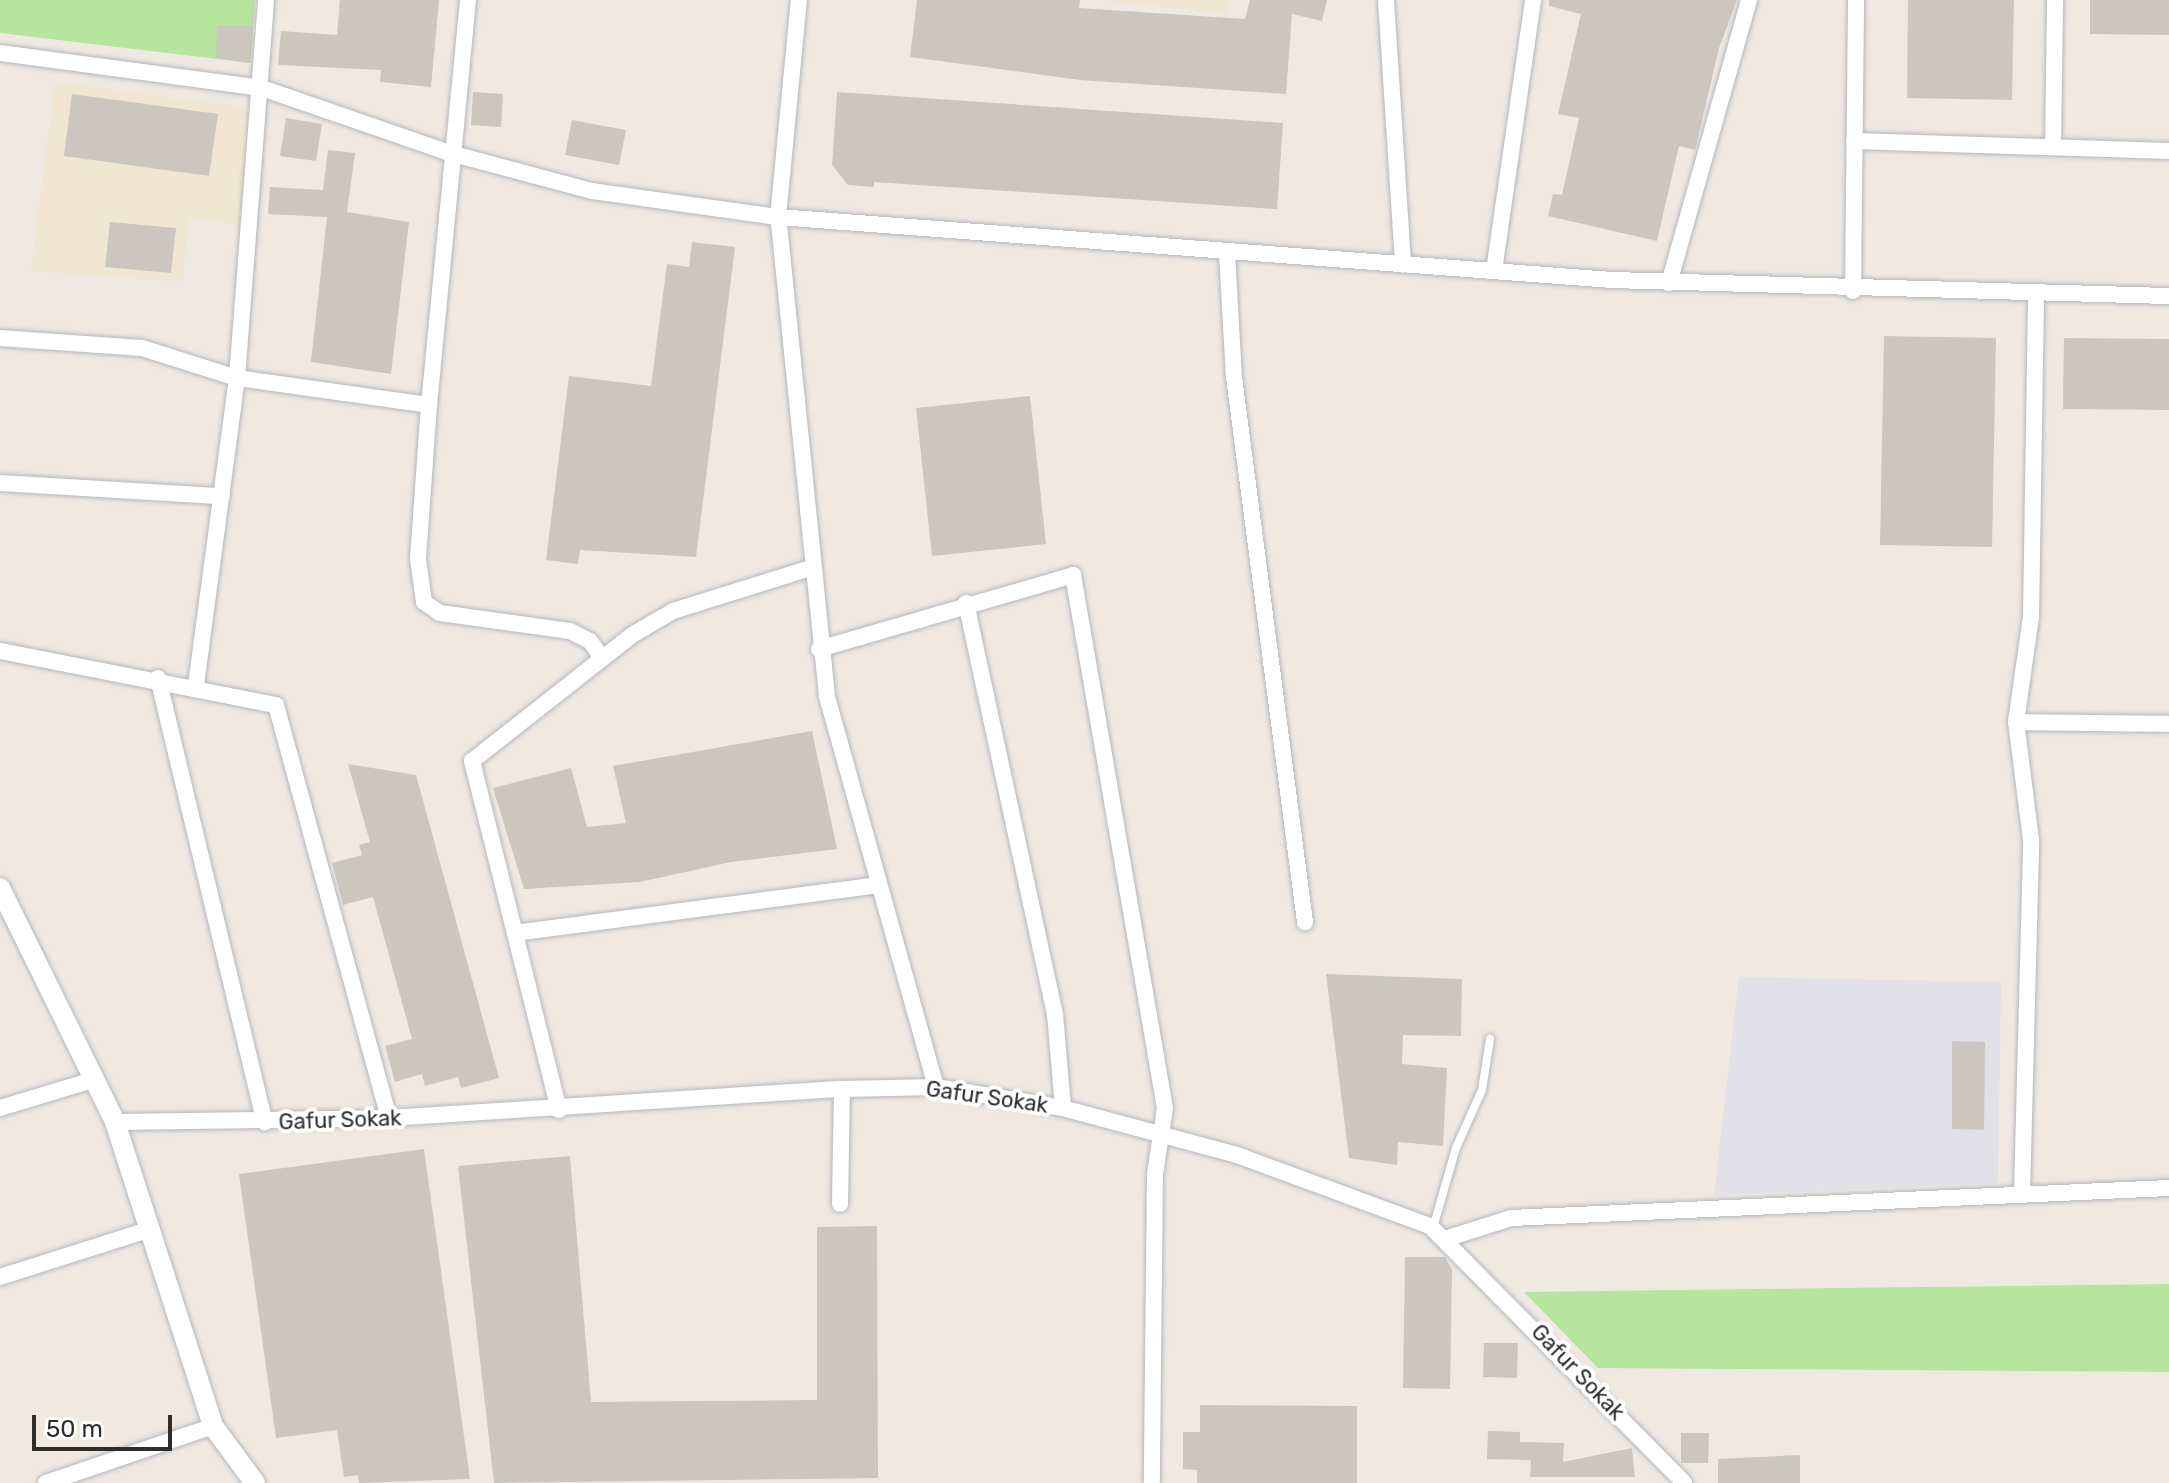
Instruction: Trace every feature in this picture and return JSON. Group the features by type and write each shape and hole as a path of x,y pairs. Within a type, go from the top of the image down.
{"street":[{"path":"196,685 237,378 262,88 266,0"},
{"path":"468,0 450,153 429,405 418,559 424,602 440,613 570,631 590,641 602,658"},
{"path":"799,0 778,217 819,649 879,885 936,1087"},
{"path":"1386,0 1403,264"},
{"path":"1494,271 1533,0"},
{"path":"1669,283 1749,0"},
{"path":"1853,291 1856,0"},
{"path":"2053,147 2055,0"},
{"path":"0,53 262,88 450,153 630,199 778,217 1227,253 1669,283 1853,291 2169,296"},
{"path":"1854,141 2169,151"},
{"path":"1227,253 1234,377 1305,922"},
{"path":"2022,1193 2031,840 2016,722 2032,591 2036,294"},
{"path":"0,338 142,348 237,378 429,405"},
{"path":"0,483 222,496"},
{"path":"559,1110 472,761 602,658 673,611 810,568"},
{"path":"819,649 966,603 1073,575 1162,1076 1164,1136 1155,1174 1152,1483"},
{"path":"966,603 1055,1014 1063,1108"},
{"path":"0,651 196,685 276,705 389,1118"},
{"path":"158,678 265,1122"},
{"path":"2016,722 2169,724"},
{"path":"515,933 879,885"},
{"path":"0,888 115,1122 213,1426 255,1483"},
{"path":"0,1108 93,1080"},
{"name":"Gafur Sokak","path":"115,1122 389,1118 559,1110 842,1089 936,1087 1063,1108 1363,1196 1433,1228 1448,1238 1684,1483"},
{"path":"840,1204 842,1089"},
{"path":"1448,1238 1511,1218 2169,1188"},
{"path":"0,1277 148,1230"},
{"path":"46,1483 213,1426"}],"lane":[{"path":"1433,1228 1456,1148 1482,1090 1490,1039"}],"shaded area":[{"path":"1103,0 1229,0 1227,14"},
{"path":"55,82 254,109 241,225 189,218 182,282 31,271"},
{"path":"1739,977 2001,982 1998,1183 1714,1195"}],"green space":[{"path":"0,0 255,0 251,63 0,33"},
{"path":"2169,1284 2169,1372 1598,1368 1524,1292"}],"building":[{"path":"340,0 439,0 431,87 380,82 381,70 278,65 281,31 337,35"},
{"path":"917,0 1080,0 1079,8 1245,19 1250,0 1327,0 1322,21 1292,14 1286,94 1080,80 910,57"},
{"path":"1549,0 1737,0 1719,48 1695,150 1679,146 1657,241 1548,216 1553,194 1562,195 1579,118 1558,114 1581,14 1549,6"},
{"path":"1908,0 2014,0 2012,100 1907,98"},
{"path":"2090,0 2169,0 2169,35 2090,34"},
{"path":"217,25 253,26 250,63 216,58"},
{"path":"473,92 503,94 501,127 471,125"},
{"path":"837,92 1283,123 1277,209 874,182 874,187 848,185 832,165"},
{"path":"72,94 218,114 209,176 64,156"},
{"path":"286,118 322,124 316,161 280,156"},
{"path":"572,120 626,130 619,165 565,155"},
{"path":"328,150 355,153 347,212 409,222 391,374 311,362 327,217 268,214 270,187 323,190"},
{"path":"110,222 176,228 171,273 105,267"},
{"path":"692,242 735,247 696,557 580,550 578,564 546,560 569,376 651,386 667,264 689,267"},
{"path":"1884,336 1996,338 1992,547 1880,545"},
{"path":"2064,338 2169,339 2169,410 2063,409"},
{"path":"1030,396 1046,544 932,556 916,408"},
{"path":"812,731 837,849 731,862 640,882 524,889 493,788 571,768 587,827 626,823 613,766"},
{"path":"348,764 416,775 499,1078 461,1088 458,1077 425,1086 422,1074 395,1082 385,1046 412,1039 373,897 343,905 332,863 362,855 359,845 370,842"},
{"path":"1326,974 1462,979 1461,1036 1403,1035 1402,1064 1447,1068 1443,1146 1398,1142 1397,1165 1349,1158"},
{"path":"1952,1041 1985,1042 1984,1130 1952,1129"},
{"path":"424,1149 470,1479 359,1483 358,1475 344,1477 337,1430 276,1438 239,1174"},
{"path":"570,1156 591,1402 817,1400 817,1227 877,1226 878,1478 494,1483 458,1166"},
{"path":"1405,1257 1445,1257 1452,1270 1450,1389 1403,1388"},
{"path":"1484,1343 1518,1343 1517,1378 1483,1377"},
{"path":"1200,1405 1357,1406 1357,1483 1197,1483 1197,1470 1183,1469 1183,1432 1200,1432"},
{"path":"1488,1431 1520,1432 1520,1442 1564,1443 1563,1462 1632,1448 1635,1477 1530,1477 1531,1460 1487,1459"},
{"path":"1681,1433 1709,1433 1708,1463 1681,1463"},
{"path":"1800,1455 1800,1483 1718,1483 1718,1459"}]}
